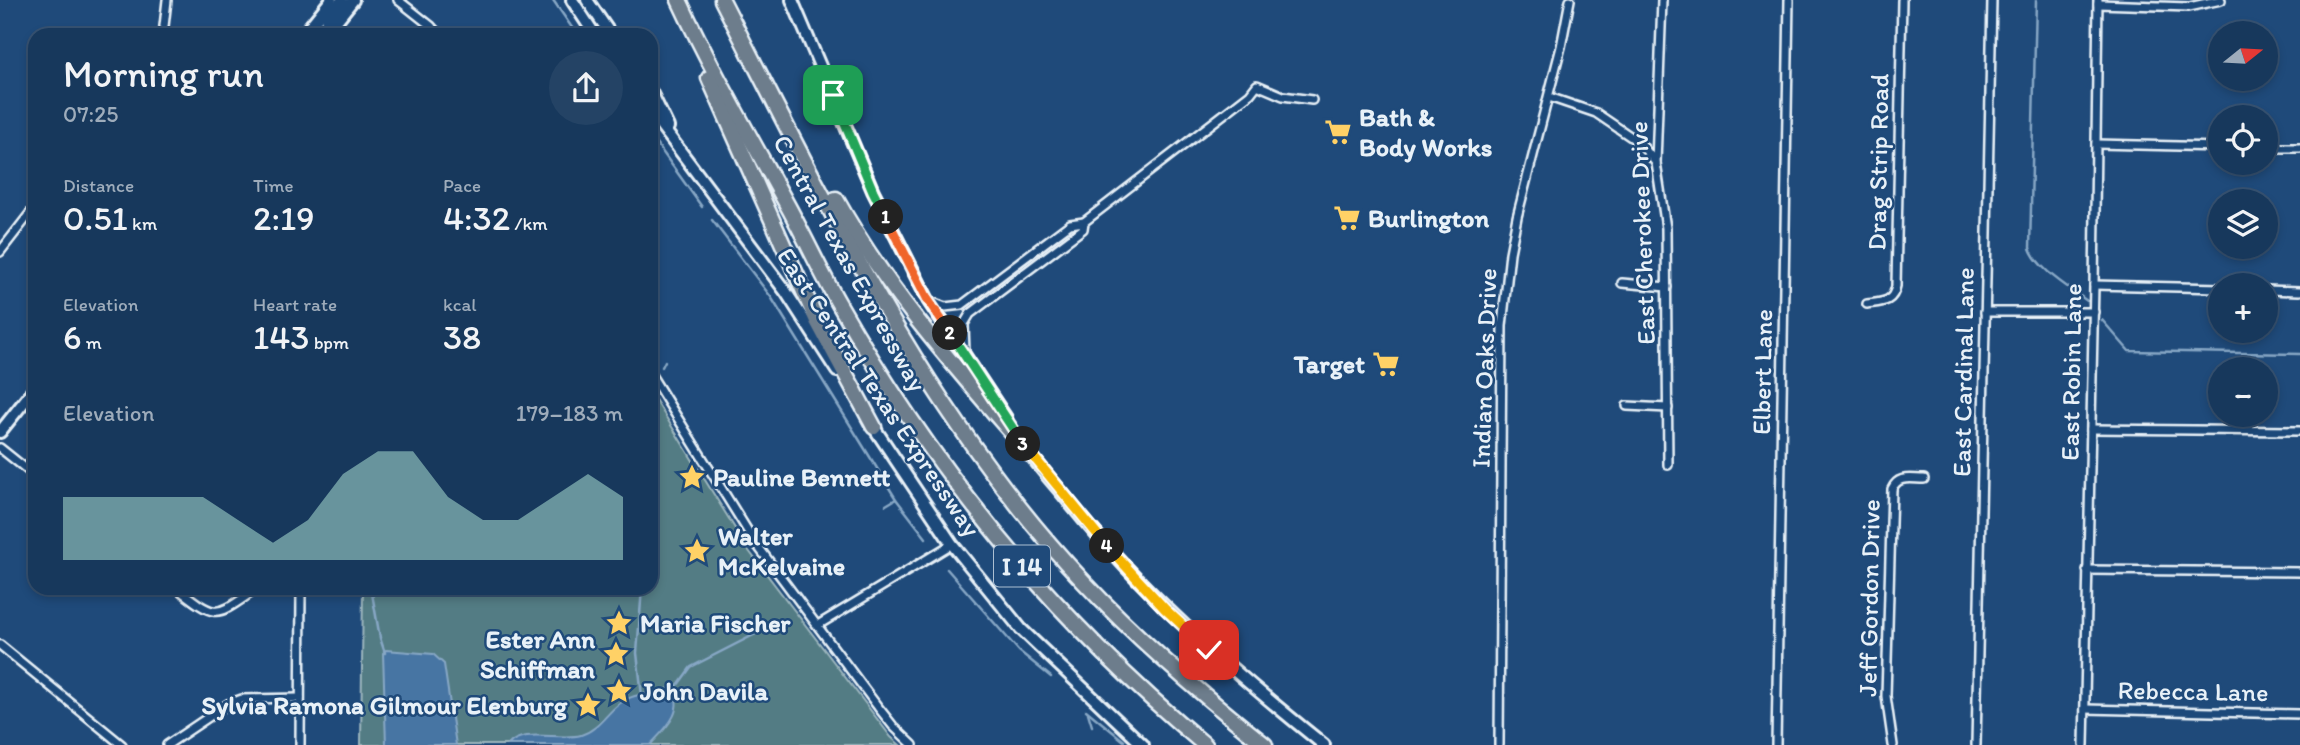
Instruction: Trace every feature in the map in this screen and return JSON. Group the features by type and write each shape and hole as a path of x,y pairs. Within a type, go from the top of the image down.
{"highway":[{"name":"Central Texas Expressway","path":"680,0 838,304 937,458 998,537 1047,594 1123,672 1205,745"},
{"name":"Central Texas Expressway","path":"722,0 898,333 977,452 1038,529 1146,645 1195,689 1265,745"},
{"path":"689,21 692,40 796,276 874,428"},
{"path":"769,92 786,107 860,242 887,281 939,348 1030,454"}],"main road":[{"path":"309,28 331,0"},
{"path":"325,28 327,19 342,0"},
{"path":"330,28 353,0"},
{"path":"572,0 590,28"},
{"path":"587,0 606,28"},
{"path":"792,0 873,191 928,300 1030,454 1087,524 1165,609 1241,678 1324,745"},
{"path":"658,107 676,145"},
{"name":"East Central Texas Expressway","path":"658,121 786,292 952,544 1021,629 1143,745"},
{"path":"0,432 28,397"}],"street":[{"path":"164,28 167,0"},
{"path":"398,0 433,28"},
{"name":"Indian Oaks Drive","path":"1499,745 1502,326 1515,229 1562,47 1570,0"},
{"name":"East Cherokee Drive","path":"1662,0 1656,163 1666,228 1668,465"},
{"name":"Elbert Lane","path":"1776,745 1789,0"},
{"name":"Drag Strip Road","path":"1867,304 1889,301 1895,295 1902,0"},
{"name":"East Cardinal Lane","path":"1976,745 1992,0"},
{"path":"2098,2 2189,7 2221,0"},
{"name":"East Robin Lane","path":"2084,745 2098,2"},
{"path":"928,300 945,307 962,305 1070,224 1084,222 1250,94 1257,85 1283,96 1312,100"},
{"path":"1549,97 1596,113 1640,143 1656,163"},
{"path":"2096,144 2208,147"},
{"path":"2278,148 2300,148"},
{"path":"0,252 28,216"},
{"path":"965,356 964,324 970,314 1083,229 1084,222"},
{"path":"1622,283 1667,287"},
{"path":"2094,285 2208,288"},
{"path":"2278,290 2300,291"},
{"path":"1985,312 2094,312"},
{"path":"658,386 754,541 893,726 913,745"},
{"path":"1627,406 1668,408"},
{"path":"2091,429 2300,431"},
{"path":"0,448 28,470"},
{"name":"Jeff Gordon Drive","path":"1893,745 1885,696 1892,489 1900,478 1924,479"},
{"path":"818,625 952,544"},
{"path":"2087,570 2300,572"},
{"path":"187,595 210,612 221,612 247,595"},
{"path":"300,745 301,595"},
{"path":"0,645 122,745"},
{"path":"167,745 228,704 242,699 300,698"},
{"name":"Rebecca Lane","path":"2085,709 2300,714"}],"green space":[{"path":"658,404 749,551 891,737 900,745 361,745 363,595 658,595"}],"water":[{"path":"386,650 433,654 444,664 456,745 386,745 383,653"},
{"path":"671,688 677,704 675,711 667,726 650,745 508,745 523,737 587,733 624,700"}],"waterway":[{"path":"553,0 572,28"},
{"path":"2036,0 2030,248 2047,271 2087,301"},
{"path":"658,146 702,207"},
{"path":"712,220 771,297 896,499 926,538"},
{"path":"2102,320 2129,351 2300,354"},
{"path":"662,367 665,361"},
{"path":"886,505 896,499"},
{"path":"947,569 1019,651 1051,677"},
{"path":"372,595 385,653"},
{"path":"641,595 637,653 642,696"},
{"path":"672,693 691,667 781,621"},
{"path":"1086,710 1124,741"},
{"path":"1088,713 1092,726"}],"place":[{"name":"Bath & Body Works","path":"1338,132"},
{"name":"Burlington","path":"1347,218"},
{"name":"Target","path":"1386,364"},
{"name":"Pauline Bennett","path":"692,477"},
{"name":"Walter McKelvaine","path":"697,551"},
{"name":"Maria Fischer","path":"619,623"},
{"name":"Ester Ann Schiffman","path":"616,654"},
{"name":"John Davila","path":"619,691"},
{"name":"Sylvia Ramona Gilmour Elenburg","path":"588,705"}],"route":[{"path":"833,95 873,191 928,300 1030,454 1127,569 1209,650"}]}
